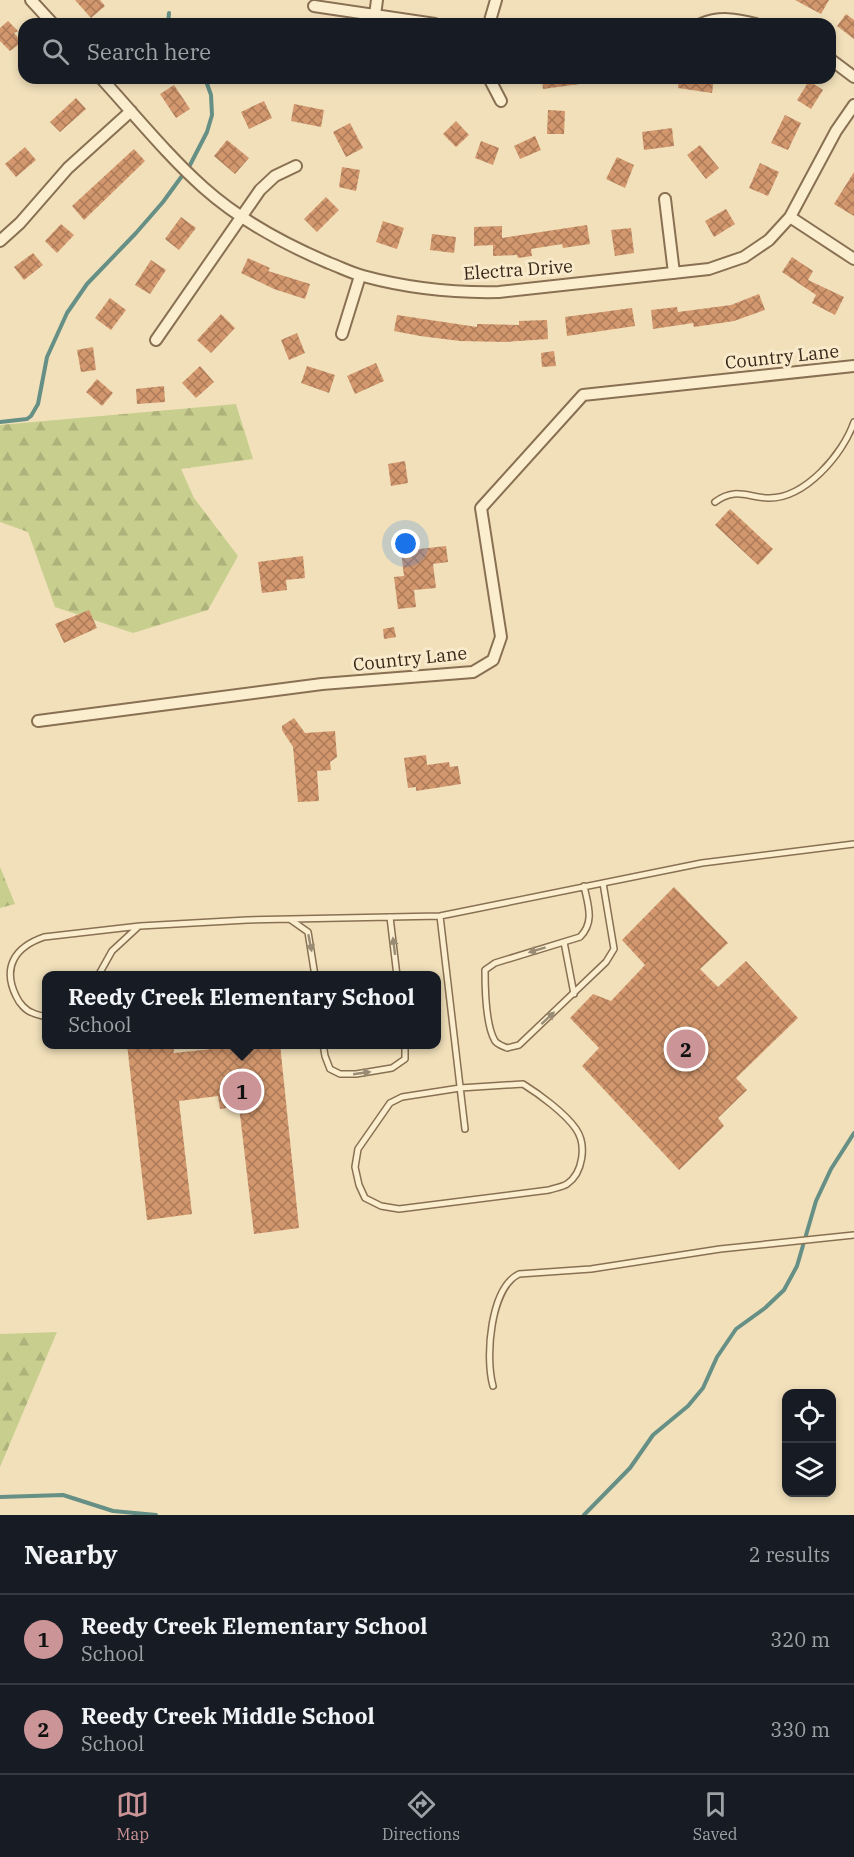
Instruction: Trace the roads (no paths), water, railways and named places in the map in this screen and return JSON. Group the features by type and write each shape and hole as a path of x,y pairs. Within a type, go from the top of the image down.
{"street":[{"path":"31,0 48,18"},
{"path":"375,15 377,0"},
{"path":"491,18 496,0"},
{"path":"314,6 395,18"},
{"path":"836,64 854,77"},
{"name":"Electra Drive","path":"107,84 204,188 242,217 297,248 360,276 422,288 475,292 709,269 744,257 769,240 790,217 836,130 854,105"},
{"path":"492,84 501,101"},
{"path":"0,241 20,223 68,168 131,111"},
{"path":"156,340 260,190 275,176 296,166"},
{"path":"665,199 674,273"},
{"path":"790,217 854,259"},
{"path":"342,334 360,276"},
{"name":"Country Lane","path":"38,721 322,684 473,672 493,660 501,638 481,508 583,394 854,366"}],"lane":[{"path":"715,502 733,493 768,498 792,494 816,477 849,436 854,422"},
{"path":"42,1016 32,1013 19,1002 12,987 9,971 17,955 29,942 44,937 140,926 290,919 440,916 702,863 854,844"},
{"path":"584,886 590,913 588,929 580,937 495,963 485,970 491,1031 496,1043 507,1048 519,1045 606,962 614,949 603,883"},
{"path":"440,916 465,1129"},
{"path":"390,917 397,971"},
{"path":"290,919 308,932 314,971"},
{"path":"100,971 112,951 140,926"},
{"path":"564,942 574,994"},
{"path":"324,1049 330,1069 340,1074 356,1074 392,1068 405,1059 405,1049"},
{"path":"523,1084 568,1119 578,1131 582,1148 581,1168 568,1183 549,1191 399,1209 381,1206 365,1198 355,1167 358,1149 390,1103 402,1097 460,1088 523,1084"},
{"path":"493,1386 489,1357 494,1312 504,1287 512,1277 519,1274 591,1269 720,1250 854,1235"}],"waterway":[{"path":"169,13 169,18"},
{"path":"0,422 27,419 31,416 38,404 47,357 67,313 87,284 163,202 190,165 207,132 212,115 211,95 207,84"},
{"path":"584,1515 630,1468 653,1435 688,1406 703,1388 717,1357 736,1329 765,1308 784,1290 797,1266 816,1201 831,1169 854,1133"},
{"path":"0,1497 63,1495 113,1511 156,1515"}],"place":[{"name":"Reedy Creek Middle School","path":"686,1049"},
{"name":"Reedy Creek Elementary School","path":"242,1091"}]}
